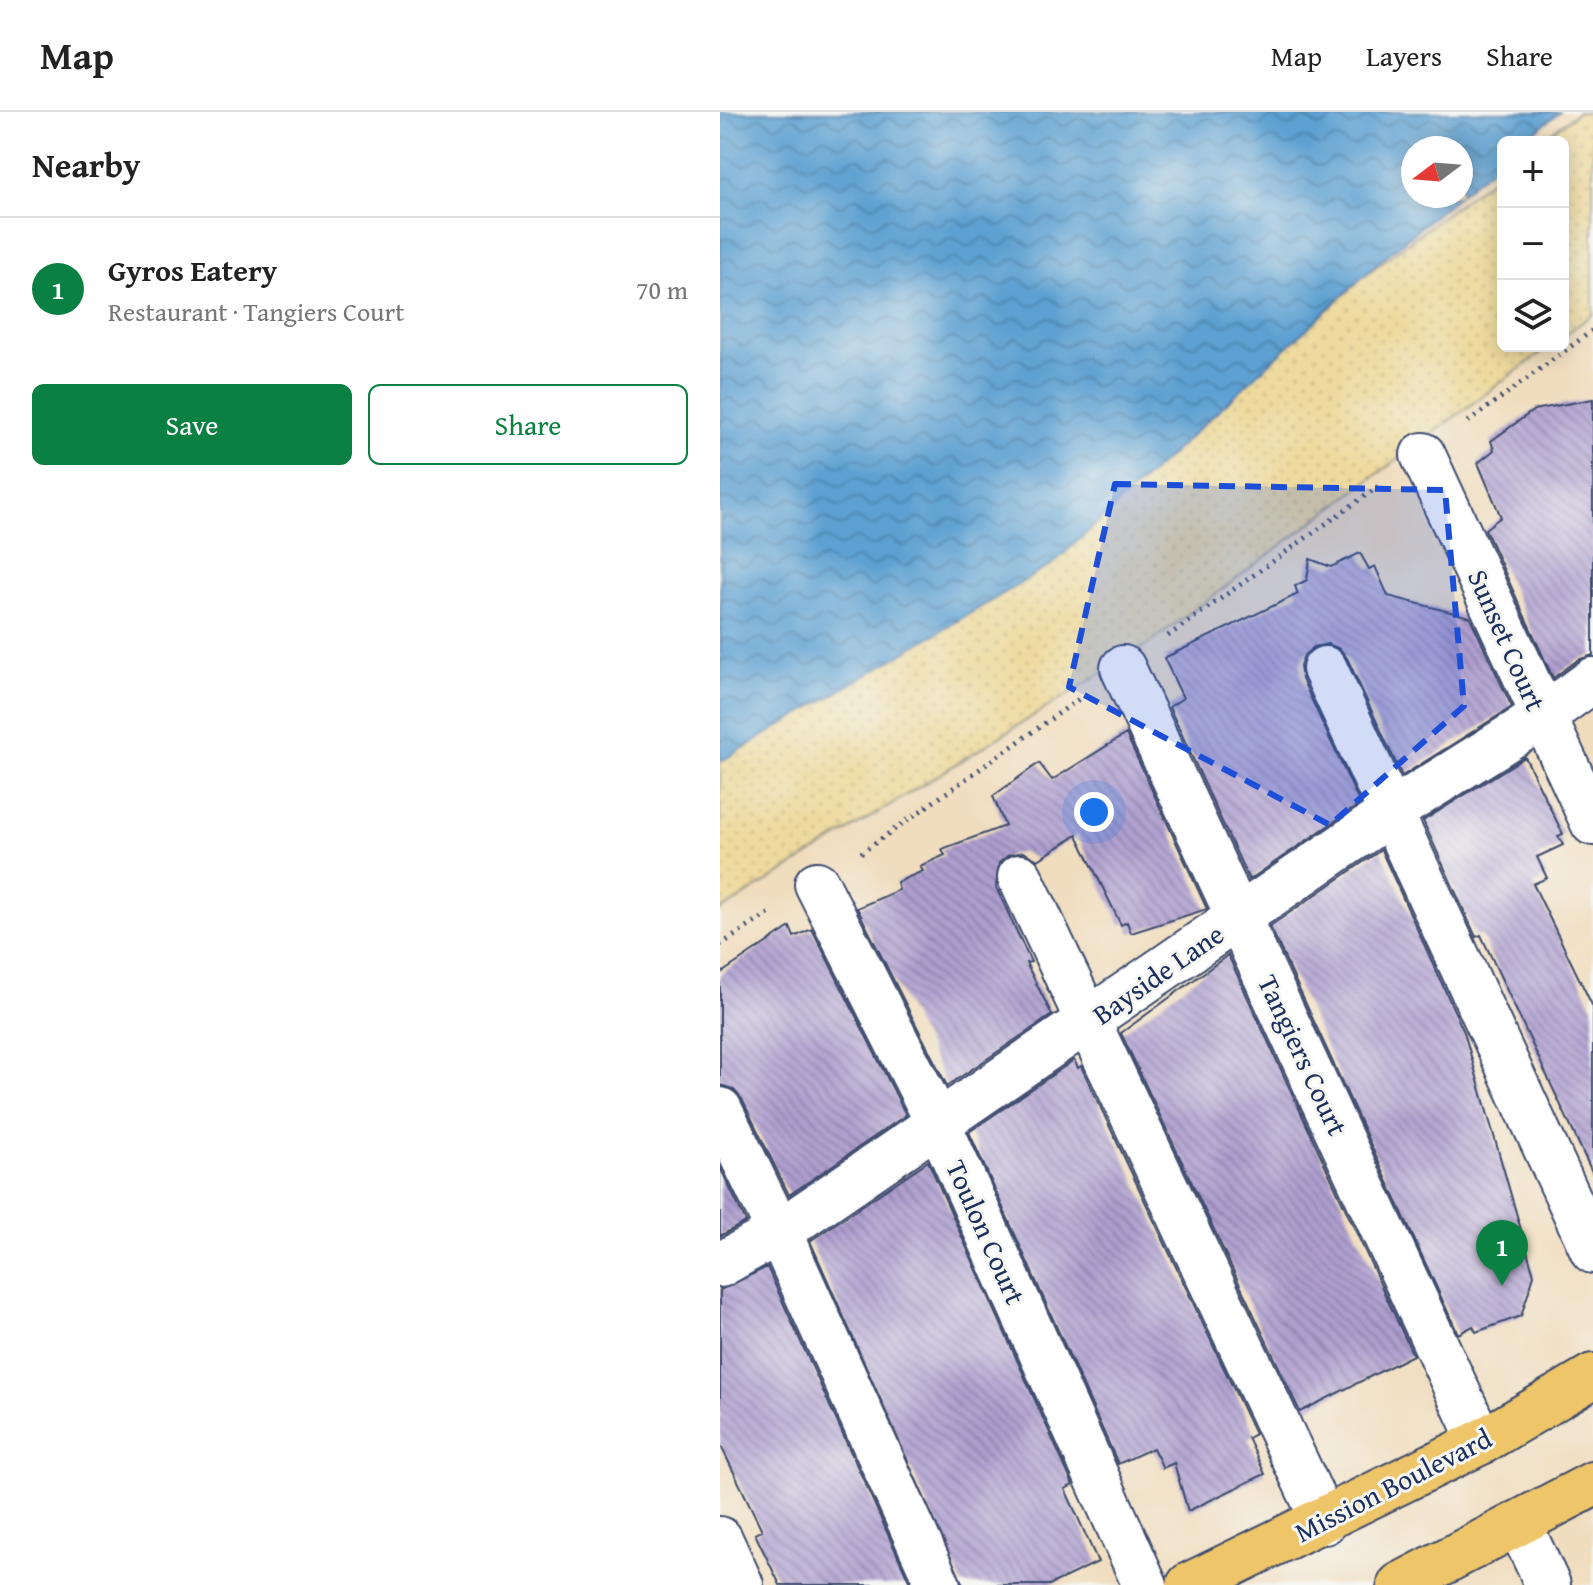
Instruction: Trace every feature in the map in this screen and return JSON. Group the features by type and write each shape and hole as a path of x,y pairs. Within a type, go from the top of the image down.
{"main road":[{"name":"Mission Boulevard","path":"1189,1585 1324,1522 1481,1442 1593,1376"},
{"path":"1400,1585 1593,1484"}],"street":[{"name":"Sunset Court","path":"1423,455 1593,823"},
{"name":"Tangiers Court","path":"1123,668 1481,1442"},
{"path":"1325,669 1593,1251"},
{"name":"Bayside Lane","path":"720,1265 779,1232 939,1125 1392,813 1542,717 1593,680"},
{"path":"1020,877 1324,1522"},
{"name":"Toulon Court","path":"817,884 939,1125 1145,1585"},
{"path":"720,1110 779,1232 938,1585"},
{"path":"1519,1524 1548,1585"},
{"path":"720,1539 741,1585"}],"highlighted area":[{"path":"1115,484 1445,490 1464,706 1330,825 1069,687"}],"sand":[{"path":"1578,112 1593,112 1593,314 1569,332 1569,136 1547,136"},
{"path":"1497,175 1497,352 1542,352 1147,645 720,911 720,609 1308,319 1453,208 1473,208 1473,193"}],"water":[{"path":"720,112 1559,112 1530,136 1497,136 1497,164 1473,183 1473,136 1401,136 1401,208 1444,208 1381,260 1053,564 720,762"}],"building":[{"path":"1593,399 1593,655 1578,660 1553,678 1485,529 1501,517 1478,463 1494,450 1491,441 1534,410"},
{"path":"1360,553 1369,569 1375,566 1388,596 1470,617 1512,707 1402,776 1347,658 1340,649 1328,644 1314,647 1304,655 1300,666 1302,679 1360,804 1249,880 1169,707 1183,698 1164,658 1298,594 1295,586 1307,580 1310,559 1331,567"},
{"path":"1126,734 1207,909 1131,933 1127,922 1121,925 1077,835 1038,860 1023,852 1009,855 999,863 996,887 1031,962 1026,963 1052,1015 947,1086 857,908 899,890 897,882 923,871 920,866 945,855 942,849 1005,826 993,796 1039,763 1052,780"},
{"path":"1525,757 1563,834 1558,836 1563,845 1537,857 1547,878 1533,884 1593,1007 1593,1174 1481,935 1476,937 1423,821"},
{"path":"1381,850 1464,1032 1534,1275 1521,1316 1476,1332 1473,1326 1458,1334 1270,926"},
{"path":"790,927 794,937 812,929 906,1115 789,1195 742,1099 733,1089 720,1085 720,974"},
{"path":"1228,955 1413,1355 1300,1412 1121,1033"},
{"path":"1074,1060 1078,1068 1081,1066 1255,1434 1248,1438 1265,1474 1188,1511 1174,1463 1163,1468 1153,1448 1118,1464 969,1132"},
{"path":"928,1161 1073,1485 1065,1489 1098,1562 1049,1585 963,1585 810,1241"},
{"path":"720,1167 746,1222 720,1236"},
{"path":"767,1267 911,1585 780,1585 755,1534 762,1530 720,1444 720,1290"}],"place":[{"name":"Gyros Eatery","path":"1502,1286"}]}
